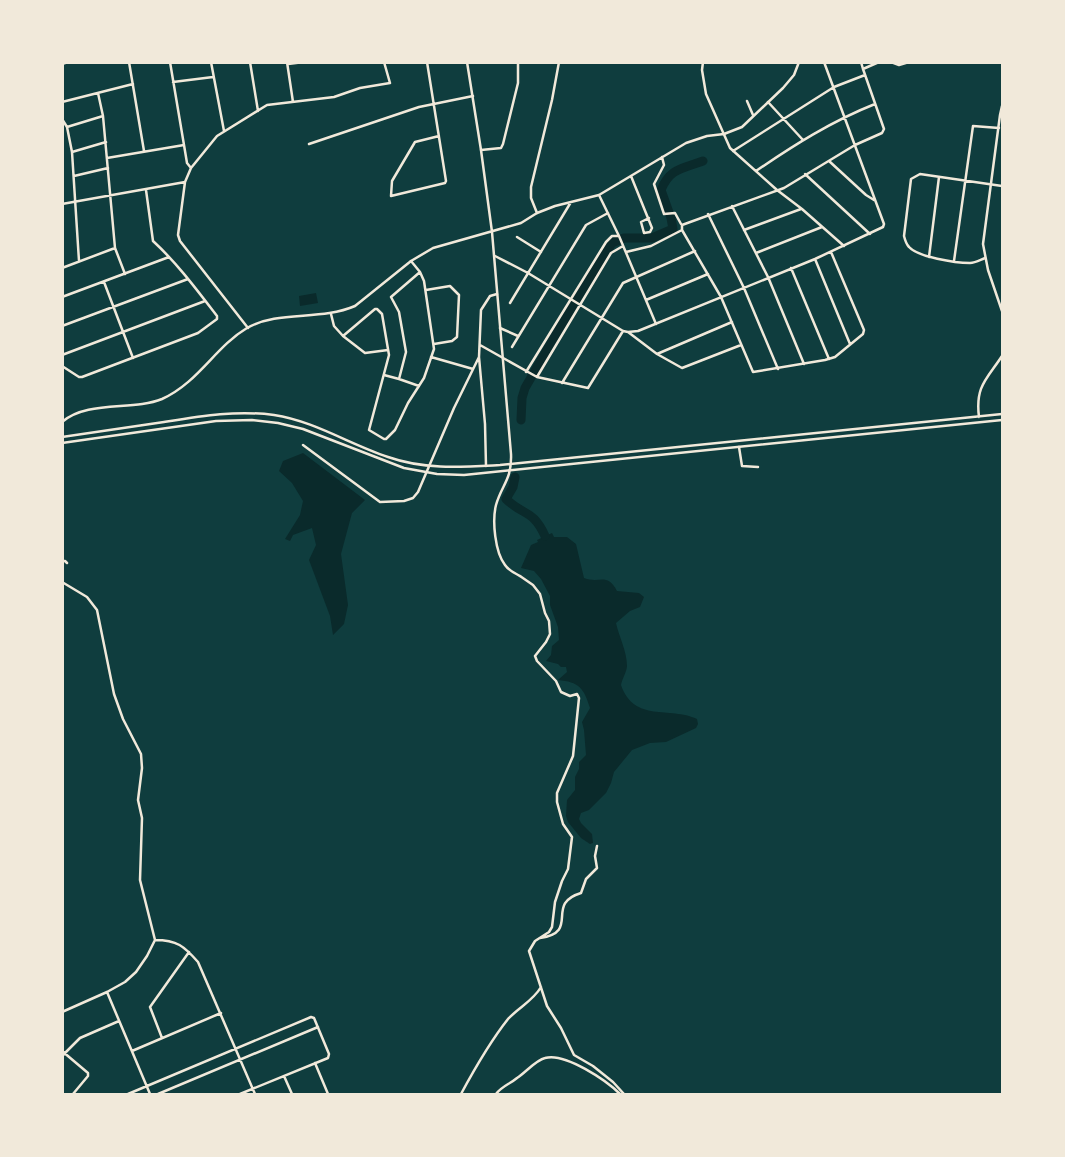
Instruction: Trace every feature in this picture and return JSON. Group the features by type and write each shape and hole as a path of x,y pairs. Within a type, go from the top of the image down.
{"street":[{"path":"62,64 68,62"},
{"path":"129,62 144,151"},
{"path":"170,62 187,163 191,168"},
{"path":"211,62 224,131"},
{"path":"250,62 258,111"},
{"path":"293,102 288,64 304,62"},
{"path":"248,328 180,241 178,235 185,182 191,168 217,136 267,105 334,97 360,88 390,83 384,62"},
{"path":"427,62 446,182 391,196 392,181 415,142 438,136"},
{"path":"466,62 481,150 495,256 511,463 511,470 496,504 494,520 500,556 510,571 533,585 540,594 549,621 550,634 535,656 537,661 556,682 561,692 570,696 577,694 579,698 573,756 556,793 563,824 572,837 568,869 556,896 552,928 532,944 529,951 547,1006 561,1028 574,1055 593,1066 613,1082 622,1094"},
{"path":"481,150 501,148 503,144 518,83 518,62"},
{"path":"537,213 531,198 531,187 559,62"},
{"path":"703,62 702,70 706,94 732,151 844,246"},
{"path":"63,420 82,412 161,399 194,379 235,337 248,328 272,319 331,314 355,306 411,261 440,245 521,223 551,207 599,195 694,140 724,134 742,127 752,115 788,82 799,62"},
{"path":"682,225 784,188 855,145 884,131 861,62"},
{"path":"863,69 879,62"},
{"path":"891,62 899,65 909,62"},
{"path":"495,256 528,273 623,331 628,332 638,331 656,324 815,259 884,226 824,63"},
{"path":"732,151 834,87 864,75"},
{"path":"174,82 213,77"},
{"path":"62,102 133,84"},
{"path":"98,93 106,142 115,248 125,274"},
{"path":"309,144 419,106 472,96"},
{"path":"747,101 752,115"},
{"path":"768,102 803,140"},
{"path":"756,171 803,140 845,116 875,104"},
{"path":"1002,106 984,237 985,258 1002,311"},
{"path":"67,127 103,116"},
{"path":"62,118 67,127 72,152 80,262"},
{"path":"954,261 973,126 999,128"},
{"path":"62,136 69,134"},
{"path":"72,152 106,142"},
{"path":"107,158 184,145"},
{"path":"662,157 664,165 654,184 664,214 676,213 682,225 682,230 721,297 752,372 778,369 835,357 863,334 864,330 831,252"},
{"path":"829,161 874,200"},
{"path":"74,176 108,168"},
{"path":"805,174 870,234"},
{"path":"985,258 969,263 954,261 929,256 911,249 907,245 904,236 912,177 920,174 1002,186"},
{"path":"631,176 649,218 652,228 650,232 644,233 641,222 649,218"},
{"path":"929,256 939,177"},
{"path":"62,204 185,182"},
{"path":"62,366 82,377 198,333 217,319 217,316 188,279 153,241 146,190"},
{"path":"599,195 619,236 656,324"},
{"path":"510,303 571,202"},
{"path":"732,206 768,277 804,364"},
{"path":"744,230 802,209"},
{"path":"512,347 586,225 608,213"},
{"path":"708,214 744,288 778,369"},
{"path":"756,253 822,227"},
{"path":"626,252 651,246 682,230"},
{"path":"526,372 606,242 612,236 619,236"},
{"path":"517,237 540,252"},
{"path":"536,377 612,252 623,246"},
{"path":"62,268 115,248"},
{"path":"562,383 623,283 695,251"},
{"path":"62,297 169,257"},
{"path":"815,259 850,344"},
{"path":"343,336 377,308 382,314 388,359 369,429 370,432 384,440 395,430 408,403 419,386 431,357 434,344 423,276 411,261"},
{"path":"791,268 829,359"},
{"path":"399,379 405,356 405,348 399,312 391,297 420,272"},
{"path":"646,300 708,274"},
{"path":"62,326 188,279"},
{"path":"104,282 133,358"},
{"path":"426,290 450,286 458,295 458,337 452,341 434,344"},
{"path":"486,466 485,424 479,357 480,310 490,296 497,294"},
{"path":"62,355 205,301"},
{"path":"331,314 334,326 343,336 365,353 388,350"},
{"path":"657,354 732,322"},
{"path":"500,328 518,336"},
{"path":"480,345 536,377 588,388 623,331"},
{"path":"628,332 657,354 683,369 741,345"},
{"path":"980,422 978,400 980,388 1002,356"},
{"path":"431,357 473,369"},
{"path":"303,445 380,502 404,501 413,498 479,357"},
{"path":"384,375 419,386"},
{"path":"62,437 230,412 248,412 274,415 314,426 388,457 438,468 486,466 1002,414"},
{"path":"62,443 216,420 252,420 278,423 303,429 385,462 421,472 464,475 1002,420"},
{"path":"739,447 742,466 758,467"},
{"path":"62,561 67,563"},
{"path":"62,582 87,597 97,610 114,694 123,720 141,754 142,768 138,800 142,818 140,880 155,940 152,949 131,977 122,984 62,1012"},
{"path":"539,938 550,937 560,928 562,908 566,901 574,895 581,893 586,879 596,868 595,856 597,846"},
{"path":"155,940 173,941 184,947 201,966 255,1094"},
{"path":"162,1038 150,1007 189,952"},
{"path":"461,1094 494,1037 511,1017 536,995 541,987"},
{"path":"107,992 150,1094"},
{"path":"132,1051 221,1013"},
{"path":"128,1094 310,1017 314,1018 330,1056 315,1064 240,1094"},
{"path":"73,1094 88,1076 88,1073 63,1053 80,1038 119,1021"},
{"path":"158,1094 318,1027"},
{"path":"496,1094 544,1058 551,1057 572,1062 622,1094"},
{"path":"315,1064 328,1094"},
{"path":"284,1076 292,1094"}],"water":[{"path":"316,293 318,303 300,306 299,296"},
{"path":"303,453 365,500 352,513 341,554 348,605 344,624 333,635 330,616 309,560 316,545 312,528 293,535 290,541 285,539 300,515 303,501 292,483 279,471 283,461"},
{"path":"552,533 554,537 567,537 576,544 584,578 606,580 617,591 639,593 644,597 640,607 630,611 616,623 627,660 627,668 621,685 627,697 635,705 644,709 687,715 697,719 698,724 696,728 666,742 650,743 632,750 614,772 606,793 589,810 581,813 579,819 581,823 592,834 593,843 590,844 581,838 568,822 566,816 567,800 575,790 575,777 579,769 579,762 586,755 582,722 590,708 580,687 571,682 558,680 567,672 566,667 546,661 551,655 552,646 559,640 558,627 550,605 550,596 541,579 534,571 521,568 531,545"}],"waterway":[{"path":"521,420 522,398 525,388 573,305 612,243 624,238 652,238 673,229 661,190 668,177 673,173 703,161"},
{"path":"515,477 513,487 506,499 532,517 541,527 545,536"}]}
